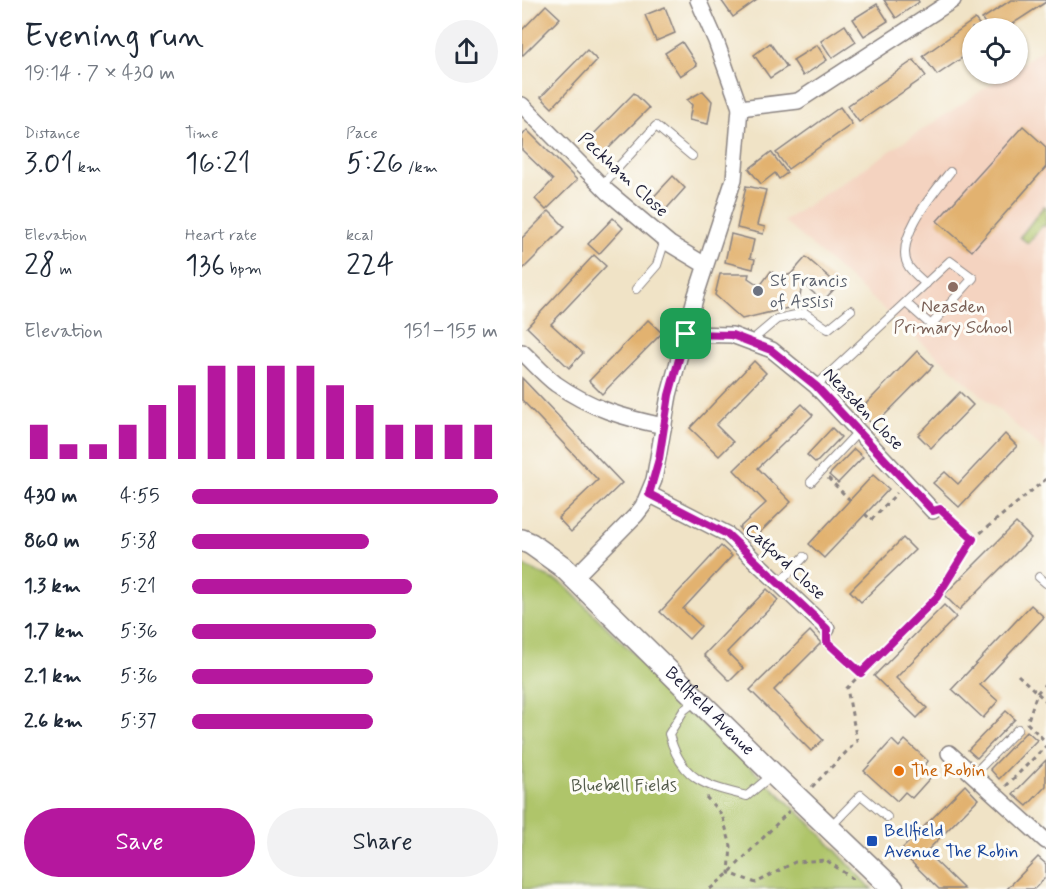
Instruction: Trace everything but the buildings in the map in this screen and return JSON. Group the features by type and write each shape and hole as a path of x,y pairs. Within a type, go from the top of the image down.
{"street":[{"path":"574,578 636,515 649,494 659,459 669,395 705,265 734,178 740,108 716,41 698,0"},
{"path":"740,108 798,101 953,0"},
{"name":"Peckham Close","path":"522,105 602,185 665,240 705,265"},
{"name":"Neasden Close","path":"686,334 732,335 771,350 816,386 933,511"},
{"path":"522,352 555,383 599,409 621,417 664,426"},
{"name":"Catford Close","path":"649,494 727,534 827,629"},
{"name":"Bellfield Avenue","path":"522,540 546,554 574,578 893,889"},
{"path":"949,753 1046,841"}],"lane":[{"path":"602,185 656,126 692,156"},
{"path":"926,284 909,267 905,256 905,240 935,190 950,172"},
{"path":"636,289 657,265 665,240"},
{"path":"816,386 950,261 973,278 931,324 906,303"},
{"path":"750,342 777,319 805,313 828,329 850,310"},
{"path":"812,482 858,432"},
{"path":"778,583 804,557"},
{"path":"1039,577 1046,583"},
{"path":"697,700 684,710 669,734 674,754 687,772 694,778 725,791 747,796 773,774"},
{"path":"973,775 1018,729"},
{"path":"829,829 861,795 887,817"}],"path":[{"path":"821,471 850,500"},
{"path":"710,889 729,873 857,741 847,688 937,597 973,539 1046,479"},
{"path":"865,514 871,520 907,483"},
{"path":"933,511 940,509 973,539"},
{"path":"827,629 827,642 861,673"},
{"path":"1017,675 1046,701"},
{"path":"997,796 1046,744 1027,723 1037,693 1046,683"},
{"path":"687,772 722,814 731,846 729,873"},
{"path":"729,873 756,883 795,862 825,860 856,881"}],"shaded area":[{"name":"Neasden Primary School","path":"1046,47 1046,452 784,221 992,84 1028,84 1028,59"}],"green space":[{"path":"1044,206 1046,207 1046,226 1042,226 1028,243 1020,237"},
{"name":"Bluebell Fields","path":"522,565 563,584 717,736 809,822 872,889 522,889"}],"place":[{"name":"Neasden Primary School","path":"953,287"},
{"name":"St Francis of Assisi","path":"758,291"},
{"name":"The Robin","path":"899,771"},
{"name":"Bellfield Avenue The Robin","path":"872,841"}],"route":[{"path":"686,334 732,335 771,350 816,386 933,511 940,509 973,539 937,597 861,673 827,642 827,629 727,534 649,494 659,459 669,395 686,334"}]}
